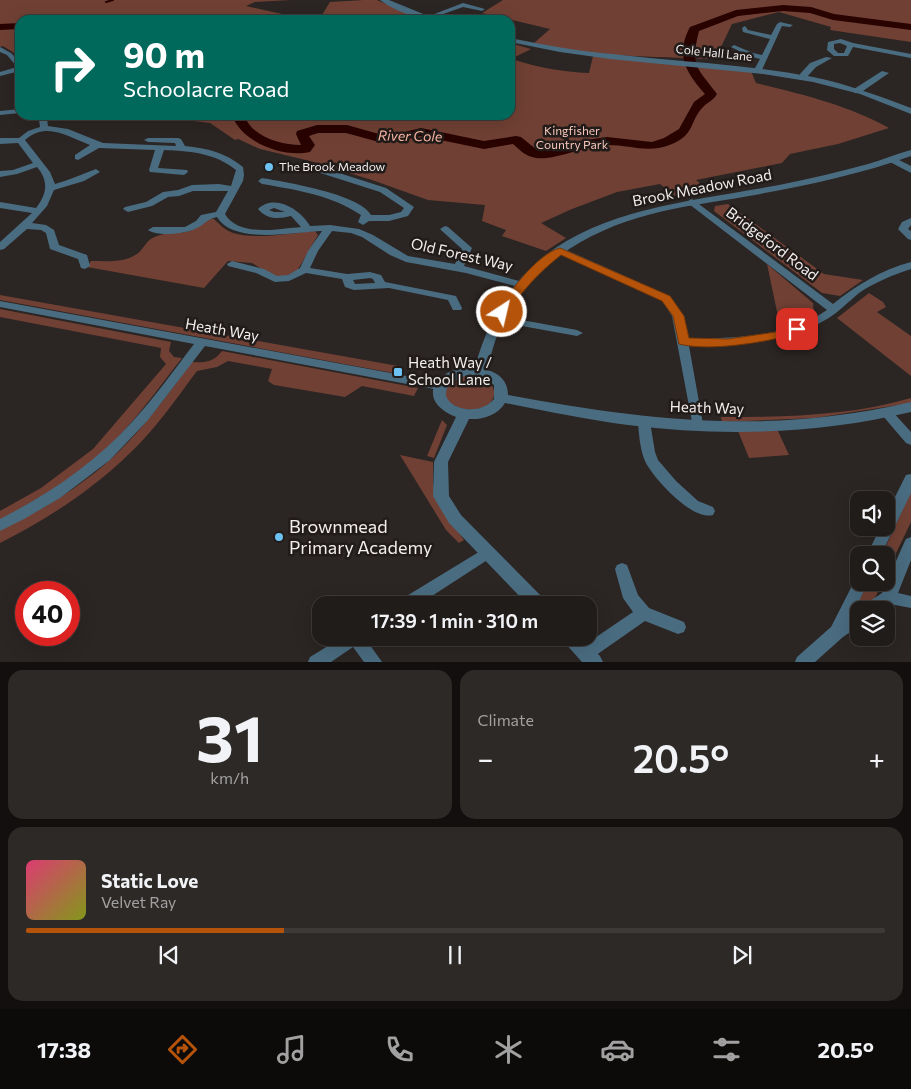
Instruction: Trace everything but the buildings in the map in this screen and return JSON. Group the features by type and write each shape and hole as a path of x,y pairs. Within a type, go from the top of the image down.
{"street":[{"path":"383,0 421,15"},
{"path":"440,15 463,5 482,9"},
{"path":"758,70 777,22 790,25"},
{"path":"743,30 772,37"},
{"name":"Cole Hall Lane","path":"515,41 557,50 803,76 856,90 911,111"},
{"path":"851,45 911,56"},
{"path":"734,47 750,55 763,57"},
{"path":"0,50 9,54 15,61"},
{"path":"803,76 813,65 828,58"},
{"path":"0,74 15,69"},
{"path":"856,90 881,71 895,76"},
{"path":"0,113 15,112"},
{"path":"43,120 44,129"},
{"path":"0,141 20,140 32,132 44,129 61,130 97,145 182,149 212,153 235,163 240,169 239,181 220,214 204,217 196,228 153,230"},
{"path":"0,247 25,226 38,211 46,200 50,188 48,176 24,149 20,140"},
{"path":"148,140 178,141 182,149"},
{"path":"78,156 97,145"},
{"path":"160,149 153,170 184,172"},
{"name":"Brook Meadow Road","path":"480,372 499,319 522,285 541,265 560,251 599,228 653,210 800,184 892,160 911,153"},
{"path":"892,160 911,170"},
{"path":"0,174 14,172 38,164"},
{"path":"314,168 383,190 409,207 405,214 366,218 356,231"},
{"path":"50,188 81,179 96,172"},
{"path":"262,181 278,180 333,197 355,206 366,214 366,218"},
{"path":"128,209 149,204 166,194 179,193 192,188 219,187 234,189"},
{"name":"Bridgeford Road","path":"692,202 834,310"},
{"path":"0,206 38,211"},
{"path":"294,212 303,220 306,228"},
{"name":"Old Forest Way","path":"220,214 223,220 240,231 252,233 306,228 356,231 370,237 390,252 408,260 458,268 522,285"},
{"path":"911,221 905,224 903,229 911,237"},
{"path":"25,226 43,227 51,232 54,247 83,256 84,266"},
{"path":"232,264 260,271 269,277 279,280 292,277 304,270 313,251 329,228"},
{"path":"445,229 467,248 458,268"},
{"path":"560,251 666,298 678,316 697,424"},
{"path":"684,342 728,342 777,336 817,321 872,281 911,265"},
{"path":"304,270 347,277 349,285 354,287 400,286 452,298 457,308"},
{"name":"Heath Way","path":"0,304 439,386"},
{"path":"499,319 577,332"},
{"path":"0,526 59,492 99,461 136,426 201,343"},
{"path":"467,371 480,372 494,377 502,387 502,398 497,405 488,411 464,414 445,407 439,400 437,393 439,386 445,378 455,373 467,371"},
{"name":"Heath Way","path":"502,398 593,415 644,422 697,424 794,425 911,407"},
{"path":"887,412 911,440"},
{"path":"464,414 442,462 441,496 455,519 530,596"},
{"path":"644,422 648,452 652,462 693,505 708,511"},
{"path":"878,546 911,479"},
{"path":"882,601 888,597 911,543"},
{"path":"419,596 487,553"},
{"path":"622,569 631,598 643,614 678,627"},
{"path":"837,632 857,591"},
{"path":"888,597 911,602"},
{"path":"579,646 590,657 643,614"},
{"path":"811,659 837,632 850,623"},
{"path":"316,662 342,646"},
{"path":"361,646 374,662"}],"green space":[{"path":"0,0 291,0 255,2 246,6 286,15 15,15 15,53 3,46 0,47"},
{"path":"377,0 411,15 322,15 330,2"},
{"path":"503,0 911,0 911,42 830,30 831,27 779,12 732,24 721,47 708,57 711,59 600,54 534,43 550,29 515,21 515,15 482,13"},
{"name":"Kingfisher Country Park","path":"515,44 531,49 515,57"},
{"name":"Kingfisher Country Park","path":"593,56 751,71 756,83 841,107 889,128 838,144 790,154 782,163 696,180 712,193 679,199 660,184 617,192 541,223 566,238 546,251 502,236 506,230 482,221 485,205 428,200 310,161 260,149 238,139 235,140 210,123 186,120 515,120 515,60 540,67 589,73"},
{"path":"728,204 824,274 863,280 840,296 822,293 714,211 715,206"},
{"path":"207,219 214,219 233,233 242,235 274,235 315,231 318,235 297,271 286,276 275,277 252,263 228,261 204,288 87,267 91,261 115,261 132,257 140,252 153,237 194,229"},
{"path":"767,264 813,303 814,314 783,328 780,326"},
{"path":"869,293 883,302 886,307 877,312 911,336 911,376 837,318"},
{"path":"0,295 398,366 393,373 0,300"},
{"path":"0,309 171,342 169,351 174,357 182,358 135,418 103,452 66,481 0,520 0,511 41,488 93,449 166,364 160,357 161,348 0,317"},
{"path":"222,351 418,388 414,396 362,386 345,397 274,385 268,381 272,369 228,361 217,367 197,371 148,435 115,467 68,503 0,543 0,530 67,493 91,476 116,454 150,416 192,362 209,361 216,358"},
{"path":"464,376 488,382 493,388 492,401 486,406 477,409 463,409 447,402 444,388 448,382"},
{"path":"911,398 911,403 815,418 722,422 721,417 793,416 841,412 864,409"},
{"path":"442,420 447,425 434,458 427,456"},
{"path":"738,431 778,431 789,455 749,458"},
{"path":"400,455 433,462 433,484 440,506 464,540 459,543 446,530"},
{"path":"911,491 911,522 895,555 895,546 886,546 891,536 895,536 895,526"},
{"path":"864,591 878,591 873,601 859,601"}],"waterway":[{"path":"106,2 113,0"},
{"name":"River Cole","path":"240,120 247,131 255,137 265,142 297,149 305,149 308,145 302,134 317,129 347,129 379,138 400,137 421,132 484,145 516,140 529,152 537,154 546,154 573,146 607,141 653,146 669,141 684,131 698,105 708,99 711,94 697,78 690,65 689,51 694,29 736,13 783,8 811,10 833,17 911,27"},
{"name":"River Cole","path":"0,27 15,26"}],"place":[{"name":"The Brook Meadow","path":"269,167"},
{"name":"Heath Way / School Lane","path":"398,372"},
{"name":"Brownmead Primary Academy","path":"279,537"}],"route":[{"path":"502,312 512,297 541,265 560,251 666,298 678,316 684,342 728,342 777,336 797,329"}]}
